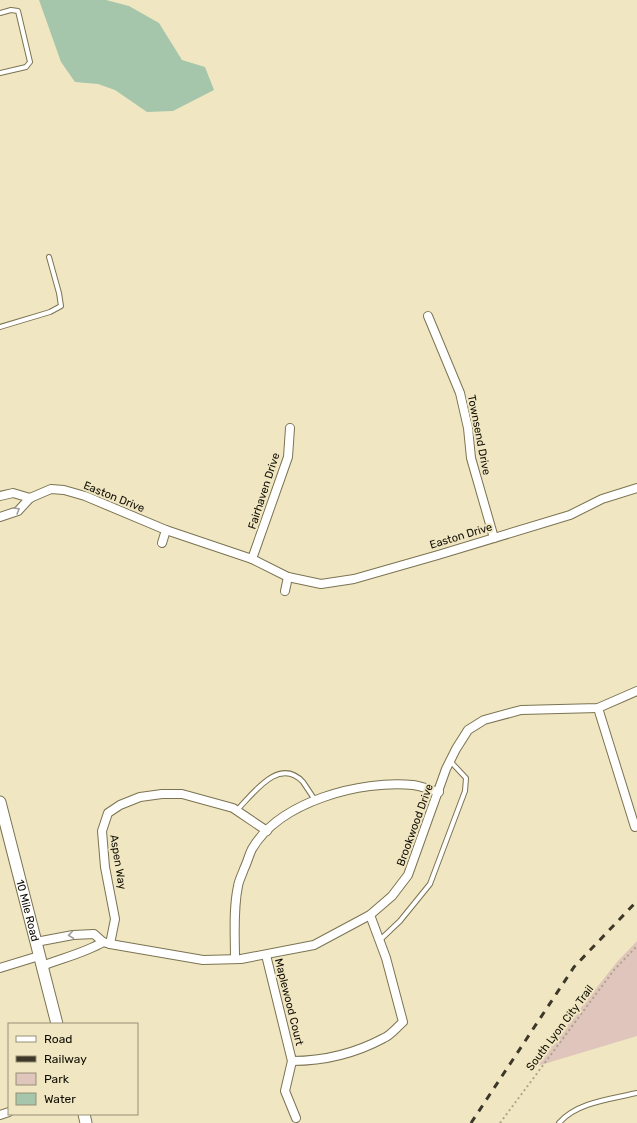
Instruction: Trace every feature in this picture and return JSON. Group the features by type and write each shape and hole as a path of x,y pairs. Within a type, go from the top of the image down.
{"main road":[{"name":"10 Mile Road","path":"0,802 56,1022"}],"street":[{"name":"Townsend Drive","path":"428,316 460,393 468,428 471,458 494,538"},
{"name":"Fairhaven Drive","path":"252,560 288,457 290,428"},
{"name":"Easton Drive","path":"0,517 18,511 30,498 51,489 64,490 85,496 166,530 252,560 288,576 321,584 354,580 570,515 602,499 637,488"},
{"path":"0,496 13,492 30,498"},
{"path":"162,543 166,530"},
{"path":"285,591 288,576"},
{"name":"Brookwood Drive","path":"36,942 73,934 94,934 106,943 203,960 235,959 266,955 314,945 370,915 392,896 408,875 450,761 468,730 484,720 521,710 598,708 637,691"},
{"path":"598,708 635,827"},
{"path":"235,959 234,920 238,885 252,849 267,831 281,819 315,800 362,787 414,785 439,792"},
{"name":"Aspen Way","path":"106,943 115,919 102,839 102,830 108,813 120,805 140,798 162,794 182,794 237,810 267,831"},
{"name":"Maplewood Court","path":"266,955 292,1061 316,1061 347,1054 385,1038 403,1022 397,996 380,941 370,915"},
{"path":"0,968 67,956 92,949 106,943"},
{"path":"292,1061 285,1091 296,1118"}],"lane":[{"path":"0,13 11,10 18,11 30,62 26,67 0,74"},
{"path":"0,327 50,312 61,306 60,293 49,257"},
{"path":"380,941 400,921 430,884 465,791 466,778 450,761"},
{"path":"237,810 271,776 279,773 290,773 302,782 315,800"},
{"path":"559,1123 564,1116 585,1106 637,1093"}],"path":[{"name":"South Lyon City Trail","path":"500,1123 614,970 637,946"}],"green space":[{"path":"637,941 637,1036 534,1067 617,962"}],"water":[{"path":"39,0 106,0 129,6 159,23 182,60 205,67 214,90 173,111 147,112 115,90 98,84 75,82 61,62"}],"railway":[{"path":"471,1123 574,967 637,901"}]}
